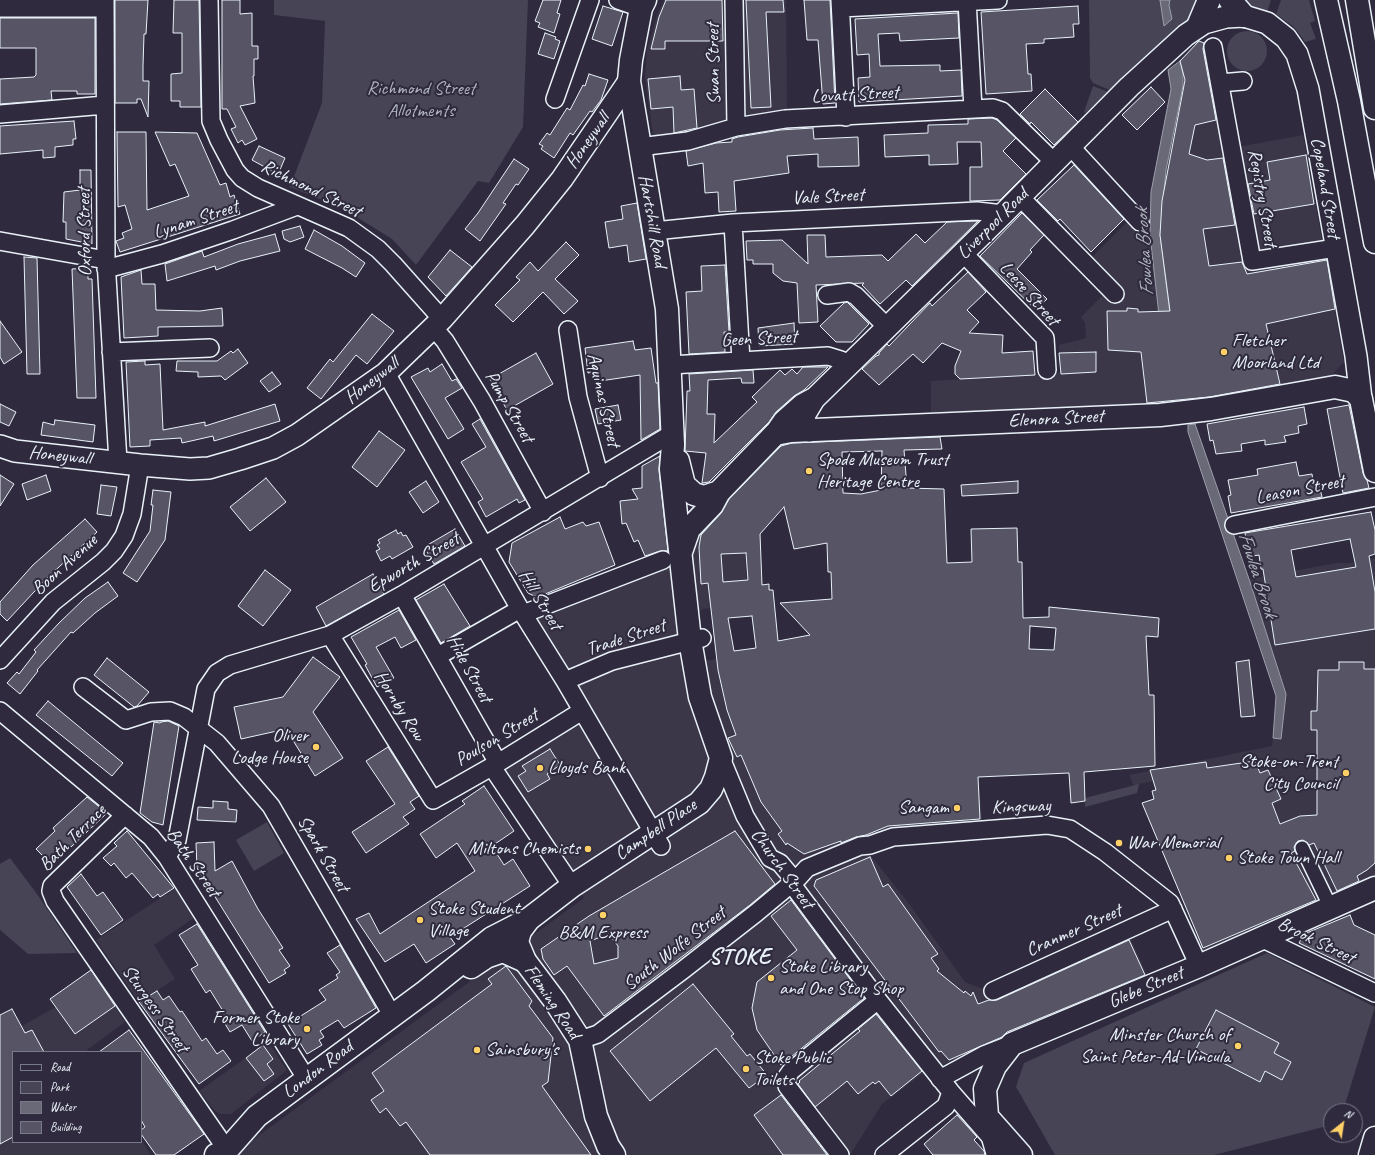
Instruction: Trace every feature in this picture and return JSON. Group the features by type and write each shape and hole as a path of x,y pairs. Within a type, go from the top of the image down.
{"main road":[{"path":"1198,26 1209,0"},
{"path":"1230,0 1244,16"},
{"path":"1315,0 1340,60"},
{"path":"1326,0 1340,60 1375,242"},
{"path":"1358,0 1375,108"},
{"name":"Hartshill Road","path":"643,4 631,60 629,81 667,309 673,439 671,469 672,557"},
{"name":"Elenora Street","path":"775,434 791,431 1160,414 1211,409 1335,388 1354,392 1361,399"},
{"name":"Copeland Street","path":"1361,399 1375,471"},
{"name":"Liverpool Road","path":"689,530 712,505 719,492 775,434"},
{"name":"Hartshill Road","path":"673,439 684,485 694,494 704,497 719,492"},
{"name":"Church Street","path":"689,530 672,557 696,639 700,697 720,758"},
{"name":"Campbell Place","path":"572,886 657,840 699,803 711,789 716,777 720,758"},
{"name":"London Road","path":"222,1153 257,1116 306,1078 426,991 492,938 529,919 572,886"},
{"name":"Glebe Street","path":"999,1150 987,1116 985,1089 995,1066 1012,1044 1199,966 1375,888"},
{"name":"Fleming Road","path":"529,919 520,931 517,942 524,961 555,1001 580,1040 596,1116 608,1146 614,1155"},
{"name":"London Road","path":"426,991 460,975 486,957 503,951 524,961"},
{"path":"987,1116 1021,1155"},
{"path":"1370,1155 1375,1138"}],"street":[{"name":"Richmond Street","path":"209,0 211,121 235,170 242,178 258,188 349,228 378,249 393,264 437,323"},
{"path":"555,99 590,0"},
{"path":"618,0 643,4"},
{"name":"Swan Street","path":"734,0 736,127"},
{"path":"846,117 840,4 998,0"},
{"path":"967,1 973,109"},
{"path":"0,8 105,4"},
{"name":"Oxford Street","path":"105,4 106,265 118,462"},
{"name":"Copeland Street","path":"1171,48 1198,26 1226,17 1244,16 1268,23 1286,38 1297,54 1308,89 1356,356 1361,399"},
{"name":"Registry Street","path":"1213,47 1252,261 1336,248"},
{"name":"Liverpool Road","path":"809,431 804,422 805,414 814,399 1171,48"},
{"name":"Honeywall","path":"0,446 15,451 190,469 209,468 273,448 297,435 386,373 437,323 525,224 562,179 629,81"},
{"path":"1220,83 1243,81"},
{"path":"0,114 105,105"},
{"name":"Lovatt Street","path":"639,147 688,141 736,127 786,119 993,108 1002,111 1054,162"},
{"path":"1070,146 1140,222"},
{"path":"1020,197 1115,294"},
{"name":"Lynam Street","path":"106,265 162,254 297,206"},
{"name":"Vale Street","path":"654,231 733,223 977,212 1003,214"},
{"path":"733,223 741,361"},
{"path":"0,241 106,265"},
{"name":"Leese Street","path":"963,253 1045,338 1047,370"},
{"path":"827,295 849,292 856,296 887,327"},
{"name":"Pump Street","path":"437,323 445,341 482,401 543,512"},
{"name":"Aquinas Street","path":"568,330 578,397 600,478"},
{"path":"111,352 210,348"},
{"name":"Geen Street","path":"670,365 828,356 841,360 847,366"},
{"path":"1335,388 1343,382 1350,372 1356,356"},
{"name":"Hill Street","path":"386,373 521,612 565,681 657,840"},
{"name":"Liverpool Road","path":"775,434 784,421 802,405 814,399"},
{"name":"Epworth Street","path":"167,857 177,840 197,728 206,689 217,673 224,667 330,635 402,595 600,478 673,439"},
{"name":"Boon Avenue","path":"0,660 53,602 103,562 114,551 124,536 132,514 140,465"},
{"name":"Leason Street","path":"1234,525 1375,497"},
{"path":"438,656 521,612 672,557"},
{"name":"Hide Street","path":"402,595 438,656 495,765 572,886"},
{"name":"Hornby Row","path":"330,635 433,800"},
{"name":"Trade Street","path":"565,681 612,661 696,639"},
{"name":"Spark Street","path":"83,687 126,720 151,712 170,712 184,717 216,743 271,806 392,1015"},
{"name":"Bath Street","path":"0,711 151,837 167,857 306,1078"},
{"name":"Poulson Street","path":"433,800 495,765 582,711"},
{"name":"Church Street","path":"720,758 745,816 770,858 780,863 795,880 878,1000 999,1150"},
{"name":"Bath Terrace","path":"51,891 52,886 125,815"},
{"name":"Kingsway","path":"795,880 807,868 860,846 870,845 893,837 1047,825 1060,826 1070,829 1105,852 1170,903 1199,966"},
{"path":"1302,848 1331,908"},
{"name":"South Wolfe Street","path":"580,1040 598,1034 604,1030 683,970 795,880"},
{"name":"Sturgess Street","path":"51,891 54,901 222,1153"},
{"name":"Cranmer Street","path":"993,991 1173,909"},
{"name":"Brook Street","path":"1261,938 1375,993"},
{"path":"840,1155 788,1086 786,1078 791,1071 878,1000"},
{"path":"884,1155 946,1106 946,1085 984,1055 1012,1044"}],"shaded area":[{"path":"664,0 786,0 787,109 702,136 654,141 645,78 647,50 657,15"},
{"path":"1199,41 1206,44 1227,149 1303,135 1344,362 1330,377 1203,401 931,413 931,381 1061,373 1059,345 1086,338 1085,323 1081,317 1103,295 1110,300 1122,288 1092,257 1129,220 1151,241 1154,256 1160,235 1166,170 1186,74 1183,74 1180,61"},
{"path":"763,456 771,465 744,537 748,604 703,609 698,612 704,661 747,654 864,790 979,785 982,821 888,829 860,842 910,905 965,982 991,992 1127,931 1147,975 922,1074 882,1104 850,1155 232,1155 584,898 499,764 581,708 527,617 672,560 693,540"},
{"path":"1375,558 1375,879 1204,952 1142,803 1154,799 1152,791 1156,790 1154,781 1139,784 1137,793 1129,775 1272,746 1273,738 1277,738 1286,694 1249,579 1337,563 1355,563"},
{"path":"179,886 197,916 154,945 175,979 139,1002 96,940"},
{"path":"114,1005 125,1022 88,1051 12,1051 12,1143 142,1143 142,1141 151,1155 0,1155 0,1038 56,1007 74,1033"},
{"path":"268,1042 287,1070 231,1114 220,1114 215,1111 199,1091"}],"green space":[{"name":"Richmond Street Allotments","path":"274,0 528,0 523,127 489,183 478,181 416,265 392,239 342,208 290,187 322,103 325,21 274,15"},
{"path":"1089,0 1199,0 1193,14 1112,91 1093,83 1090,78"},
{"path":"1237,0 1271,0 1266,15 1242,7"},
{"path":"1281,0 1309,0 1315,21 1310,23 1316,39 1305,42 1294,27 1276,14"},
{"path":"1251,31 1258,34 1264,40 1267,51 1266,59 1258,68 1251,71 1243,71 1236,68 1228,59 1227,47 1230,40 1239,32"},
{"path":"1093,86 1108,92 1085,113 1084,112"},
{"path":"1139,784 1137,793 1085,807 1085,798"},
{"path":"267,822 284,853 254,871 236,840"},
{"path":"10,858 37,894 77,953 28,954 0,930 0,864"},
{"path":"1267,953 1375,1007 1345,1103 1323,1103 1323,1127 1214,1155 1055,1155 1016,1087 1024,1063"}],"water":[{"path":"1160,0 1170,0 1169,5 1172,19 1164,26"},
{"path":"1180,61 1183,74 1183,86 1166,170 1160,235 1170,314 1159,315 1150,235 1151,192 1171,89 1168,70"},
{"path":"1195,424 1249,579 1286,694 1281,739 1273,738 1276,696 1188,432 1188,425"}],"building":[{"path":"115,0 148,0 146,34 144,34 143,81 149,81 148,117 141,99 137,99 137,103 115,103"},
{"path":"174,0 199,0 201,107 180,107 180,101 171,101 171,74 182,73 182,33 173,33"},
{"path":"222,0 240,0 240,14 252,13 252,46 258,46 258,59 254,59 253,76 255,103 240,106 257,139 245,145 242,140 238,143 231,129 236,127 227,109 222,109"},
{"path":"543,0 561,0 557,13 560,14 554,33 538,27 540,23 535,21"},
{"path":"666,0 722,0 723,41 665,41 665,49 651,49 659,17"},
{"path":"746,0 783,0 784,12 766,12 771,107 751,108"},
{"path":"804,0 830,0 835,103 823,104 818,40 807,40"},
{"path":"603,6 623,12 612,46 592,39"},
{"path":"1078,6 1079,24 1073,24 1074,37 1044,39 1044,43 1026,44 1028,74 1031,74 1032,91 986,94 981,12"},
{"path":"958,13 959,38 900,41 899,33 878,34 880,66 940,65 940,71 961,70 962,96 859,102 858,78 870,77 869,54 857,55 855,19"},
{"path":"0,18 95,18 95,94 77,94 77,91 51,91 52,100 0,104 0,79 34,77 36,75 36,48 0,48"},
{"path":"545,33 556,37 555,39 560,41 554,59 538,54"},
{"path":"1199,41 1204,43 1203,49 1216,120 1195,125 1189,154 1207,160 1223,158 1235,225 1203,229 1209,266 1242,262 1247,274 1327,260 1335,309 1266,324 1280,384 1209,397 1147,403 1141,352 1108,350 1107,311 1127,311 1127,308 1138,309 1138,312 1170,311 1160,235 1162,201 1185,80 1180,61"},
{"path":"589,74 608,80 601,100 592,112 590,111 573,135 570,133 554,158 541,149 543,146 539,144 547,133 550,135 567,108 570,110 583,85 585,86"},
{"path":"680,76 681,90 694,89 697,128 674,133 673,107 651,109 648,79"},
{"path":"1151,87 1165,102 1137,130 1122,115"},
{"path":"1045,89 1078,122 1054,145 1031,122 1030,124 1020,114"},
{"path":"992,118 997,120 1016,138 1003,151 1026,174 1000,200 970,201 970,167 982,167 981,142 957,142 958,164 929,165 929,155 885,157 884,135 928,133 928,125 968,124 968,119"},
{"path":"74,121 76,139 73,139 73,145 55,147 55,157 43,158 43,150 0,154 0,126"},
{"path":"813,128 814,139 858,137 859,166 818,167 818,154 787,156 789,173 734,181 736,211 719,212 718,192 705,193 703,163 688,166 686,151 716,143 732,142 732,139 738,137 780,130"},
{"path":"117,132 146,132 147,210 189,196 175,164 170,166 155,132 197,133 220,185 226,183 230,197 234,195 240,214 120,252 116,241 124,238 122,233 132,229 125,205 118,207"},
{"path":"259,146 285,158 279,172 272,171 252,160"},
{"path":"1306,155 1314,204 1254,214 1248,184 1270,180 1267,162"},
{"path":"514,159 529,169 518,185 516,184 503,203 506,204 480,241 465,229 478,213"},
{"path":"1074,165 1124,219 1091,252 1060,219 1058,221 1037,200"},
{"path":"80,170 91,170 92,244 66,239 66,222 63,222 64,192 80,190"},
{"path":"637,203 646,259 629,262 627,245 609,248 605,222 623,219 621,206"},
{"path":"1022,213 1044,235 1030,250 1032,252 1017,269 1047,299 1036,310 980,256"},
{"path":"978,221 912,286 906,280 880,304 862,285 864,283 816,285 818,322 799,323 797,283 783,281 773,273 773,264 753,264 753,260 747,260 746,241 782,240 808,264 807,235 825,235 826,257 882,255 888,261 916,234 925,243 947,222"},
{"path":"300,226 304,237 290,242 284,239 282,231"},
{"path":"314,230 342,246 365,263 356,277 305,249"},
{"path":"275,234 280,251 240,261 216,270 215,266 167,281 165,264 202,251 204,257 238,244"},
{"path":"566,242 579,255 555,279 578,301 564,314 543,292 513,322 495,305 520,280 516,277 530,262 538,271"},
{"path":"450,250 472,267 446,296 428,277"},
{"path":"24,257 37,258 40,374 27,374"},
{"path":"725,265 729,332 724,332 725,352 689,354 686,292 702,291 701,266"},
{"path":"88,268 88,279 92,279 96,398 77,398 72,269"},
{"path":"141,270 142,284 155,284 156,310 200,311 222,308 223,326 158,327 158,336 124,338 121,277"},
{"path":"968,272 986,292 967,310 979,322 969,333 1003,335 1002,353 1033,351 1035,375 960,379 955,374 955,366 961,351 942,343 923,363 913,354 879,385 862,369 879,355 887,344 889,346 930,303 932,306"},
{"path":"847,302 869,324 852,342 836,342 820,326 844,303"},
{"path":"372,314 394,331 367,364 356,355 321,399 307,388 330,359 333,362"},
{"path":"0,321 22,352 4,364 0,357"},
{"path":"794,323 795,344 759,346 758,328"},
{"path":"633,341 635,350 651,348 656,383 658,383 660,429 641,440 640,375 600,381 599,371 588,373 585,348"},
{"path":"238,349 248,363 225,380 221,376 198,377 198,372 176,371 177,361 217,361 231,351 233,353"},
{"path":"1096,352 1096,372 1061,374 1059,353"},
{"path":"536,353 553,384 507,410 490,379"},
{"path":"145,361 145,365 160,364 163,430 205,422 205,426 275,404 280,421 214,441 213,436 182,443 181,438 150,440 150,446 130,447 126,362"},
{"path":"442,364 452,381 456,379 462,388 445,398 464,429 448,439 411,377 428,368 430,372"},
{"path":"803,367 828,367 804,390 794,396 776,412 769,422 709,482 702,483 706,453 685,451 687,391 690,391 689,374 753,370 754,383 742,383 741,378 708,380 707,414 715,414 714,443 757,402 752,397 780,370 785,375 792,369 797,374"},
{"path":"272,372 281,384 269,392 260,381"},
{"path":"0,404 16,412 9,426 0,422"},
{"path":"618,405 621,420 598,424 595,409"},
{"path":"1349,405 1363,473 1369,488 1343,493 1327,409"},
{"path":"1304,407 1307,424 1298,426 1299,433 1284,436 1286,442 1265,445 1265,440 1241,444 1242,451 1216,454 1213,440 1210,441 1207,424"},
{"path":"480,419 525,500 519,503 517,499 486,517 478,502 483,499 461,462 486,447 472,424"},
{"path":"55,420 95,425 93,442 41,435 43,422 54,425"},
{"path":"379,431 405,450 377,487 352,467"},
{"path":"940,437 942,449 904,450 907,488 944,489 947,563 972,562 971,529 1017,528 1018,562 1022,562 1023,618 1049,617 1049,607 1159,618 1158,637 1146,636 1149,695 1154,695 1155,766 1084,772 1085,801 1071,803 1069,773 978,777 980,819 888,826 866,835 841,843 841,841 804,854 787,843 786,845 778,834 782,831 761,802 741,755 737,757 728,738 736,735 727,710 718,670 708,583 701,584 699,547 701,535 721,513 729,499 781,446 792,443","holes":["882,451 881,490 861,494 843,493 842,452","784,507 794,549 827,543 828,572 831,572 832,599 780,603 810,635 778,641 773,590 769,590 769,584 762,585 760,534","746,553 748,580 723,582 721,554","752,616 756,648 734,651 728,618","1030,626 1056,628 1054,650 1029,649"]},
{"path":"660,456 659,470 668,551 660,551 645,556 638,540 634,542 626,523 622,524 620,501 638,499 632,489 642,488 642,466"},
{"path":"1296,462 1299,476 1312,474 1313,481 1318,480 1322,497 1231,513 1228,496 1231,495 1228,480 1258,475 1257,469"},
{"path":"0,475 14,484 0,506"},
{"path":"46,475 51,491 27,500 22,484"},
{"path":"266,478 286,502 250,531 230,507"},
{"path":"426,481 439,502 423,513 409,492"},
{"path":"1018,481 1018,493 962,496 961,485"},
{"path":"101,485 117,487 111,516 97,514"},
{"path":"153,490 171,492 165,540 137,582 123,573 150,531"},
{"path":"1371,512 1375,530 1375,554 1369,556 1375,592 1375,629 1275,645 1263,569 1261,569 1259,555 1253,556 1251,550 1248,551 1245,533","holes":["1350,539 1356,567 1296,577 1291,550"]},
{"path":"560,517 565,529 583,522 586,526 599,522 615,565 538,597 528,593 509,562 512,543"},
{"path":"85,519 97,532 47,578 7,621 0,614 0,602 33,565"},
{"path":"455,529 465,546 434,564 424,547"},
{"path":"396,530 398,534 401,532 403,536 406,535 413,547 392,559 390,556 381,561 376,551 380,549 377,545 380,543 378,540"},
{"path":"265,570 291,590 263,626 238,606"},
{"path":"373,574 384,594 326,626 316,607"},
{"path":"108,582 118,596 95,613 73,633 71,632 37,670 38,671 20,694 7,683 17,672 19,674 36,652 34,650 59,623 85,598"},
{"path":"444,584 470,626 441,643 416,600"},
{"path":"399,610 416,640 401,648 395,637 376,647 394,678 377,687 365,665 367,664 351,637"},
{"path":"313,657 340,677 313,712 343,758 315,776 286,729 241,739 234,707 283,697"},
{"path":"107,658 149,692 137,706 134,707 94,675"},
{"path":"1249,660 1255,716 1241,717 1236,662"},
{"name":"Stoke Town Hall","path":"1339,662 1364,662 1364,669 1375,669 1375,863 1357,876 1359,881 1337,891 1314,843 1309,845 1303,840 1298,841 1294,847 1295,851 1291,853 1316,900 1203,948 1142,803 1154,799 1152,791 1156,790 1150,770 1206,762 1207,768 1255,761 1260,773 1268,770 1281,799 1272,803 1280,824 1300,816 1317,815 1317,730 1311,730 1311,711 1317,711 1318,670 1339,670"},
{"path":"48,701 123,763 112,776 36,715"},
{"path":"168,721 179,726 163,825 152,822 140,813 154,722 160,723"},
{"path":"388,747 419,796 410,802 415,809 403,817 409,824 366,853 352,832 395,804 366,761"},
{"name":"Lloyds Bank","path":"550,749 560,765 547,774 550,779 528,792 518,776 526,771 522,766"},
{"path":"484,786 514,831 492,846 504,865 513,859 530,886 450,937 455,944 426,963 414,944 385,962 356,919 369,913 380,934 475,871 457,843 436,858 420,834 465,804 462,801"},
{"path":"87,797 107,813 71,847 69,845 50,863 36,849 55,831 53,828"},
{"path":"213,801 228,802 228,809 237,810 236,822 197,820 198,807 213,808"},
{"path":"127,831 174,888 160,897 158,894 153,898 132,873 126,878 114,863 111,866 103,858 117,846 114,843"},
{"path":"735,831 775,884 750,905 604,1016 567,966 554,975 543,959 541,949 589,916","holes":["609,934 618,946 618,958 594,964 590,941"]},
{"path":"214,842 215,871 232,861 258,909 283,948 279,950 290,966 284,970 286,973 269,983 197,868 196,843"},
{"path":"870,857 883,887 888,884 938,954 931,958 939,969 937,971 964,993 965,991 971,996 973,992 978,1004 989,1000 997,1000 1129,940 1145,975 1007,1032 1002,1037 949,1060 941,1051 939,1052 814,886 816,880"},
{"path":"81,874 97,896 103,892 123,920 101,935 67,887"},
{"path":"791,900 864,998 781,1065 757,1030 752,1008 757,982 797,950 771,916"},
{"path":"1350,915 1354,925 1375,935 1375,979 1299,943 1304,934"},
{"path":"197,924 265,1032 252,1041 242,1025 230,1032 219,1014 223,1011 210,990 206,993 191,969 198,965 179,935"},
{"path":"340,945 376,1008 344,1028 338,1020 320,1031 324,1037 319,1040 322,1045 307,1054 288,1024 326,1000 319,990 338,978 336,975 340,972 327,953"},
{"name":"Sainsbury's","path":"506,966 532,1001 529,1006 553,1038 548,1082 542,1086 591,1155 430,1155 406,1122 400,1126 386,1108 380,1113 371,1100 384,1091 372,1073 492,984 488,979"},
{"path":"91,970 115,1006 75,1034 50,999"},
{"path":"693,984 734,1034 731,1036 747,1056 750,1054 767,1075 749,1088 716,1048 650,1101 610,1051"},
{"path":"157,991 163,1000 169,996 180,1012 182,1011 202,1041 206,1038 217,1054 223,1050 231,1061 199,1084 139,1002"},
{"path":"12,1009 25,1033 32,1030 43,1051 12,1051 12,1138 0,1144 0,1015"},
{"name":"Minster Church of Saint Peter-Ad-Vincula","path":"1216,1010 1279,1043 1274,1053 1291,1062 1282,1080 1265,1071 1260,1082 1196,1049"},
{"path":"876,1014 922,1071 891,1096 879,1081 875,1084 873,1082 858,1094 847,1081 815,1107 798,1084 800,1082 799,1081 860,1031 858,1029"},
{"path":"129,1030 204,1134 174,1155 156,1155 142,1135 142,1129 145,1127 142,1122 142,1051 100,1051"},
{"path":"263,1045 273,1059 267,1064 274,1074 264,1081 246,1058"},
{"path":"781,1095 827,1155 783,1155 754,1115"},
{"path":"957,1115 977,1137 974,1140 984,1151 985,1155 933,1155 924,1144"}],"place":[{"name":"Fletcher Moorland Ltd","path":"1224,352"},
{"name":"Spode Museum Trust Heritage Centre","path":"809,471"},
{"name":"Oliver Lodge House","path":"316,747"},
{"name":"Lloyds Bank","path":"540,768"},
{"name":"Stoke-on-Trent City Council","path":"1346,773"},
{"name":"Sangam","path":"957,808"},
{"name":"War Memorial","path":"1119,843"},
{"name":"Miltons Chemists","path":"588,849"},
{"name":"Stoke Town Hall","path":"1229,858"},
{"name":"B&M Express","path":"603,915"},
{"name":"Stoke Student Village","path":"420,920"},
{"name":"Stoke Library and One Stop Shop","path":"771,978"},
{"name":"Former Stoke Library","path":"307,1029"},
{"name":"Minster Church of Saint Peter-Ad-Vincula","path":"1238,1046"},
{"name":"Sainsbury's","path":"477,1050"},
{"name":"Stoke Public Toilets","path":"746,1069"}],"district":[{"name":"STOKE","path":"740,958"}],"water label":[{"name":"Fowlea Brook","path":"1145,252"},
{"name":"Fowlea Brook","path":"1257,575"}]}
